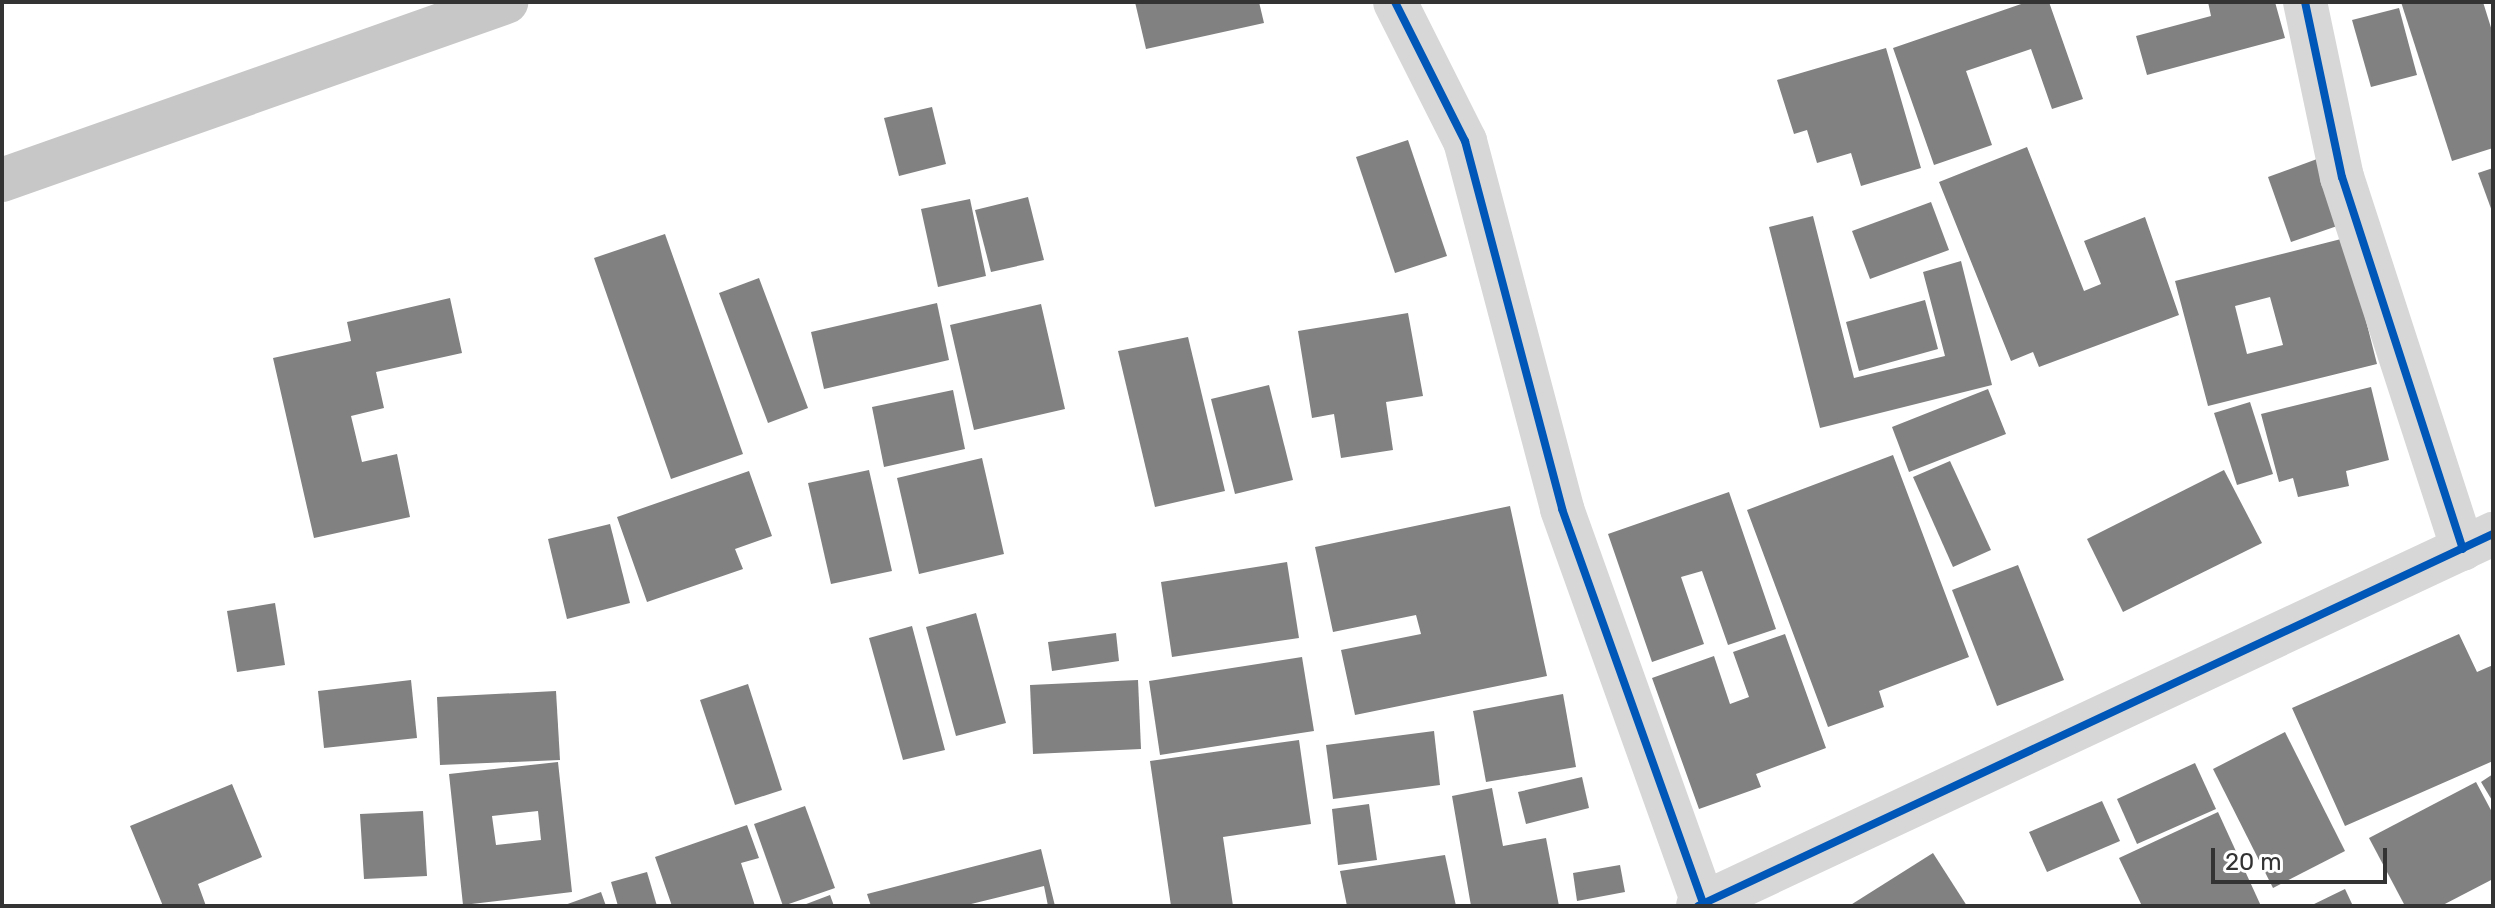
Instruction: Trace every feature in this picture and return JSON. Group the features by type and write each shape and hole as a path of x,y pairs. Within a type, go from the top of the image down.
{"highway":[{"path":"2,180 506,2"}],"street":[{"path":"1395,2 1465,141 1562,509 1701,905 2478,542 2342,177 2305,2"}],"building":[{"path":"1135,2 1259,2 1264,23 1146,49"},
{"path":"2027,2 2049,2 2083,99 2052,109 2031,49 1966,71 1992,145 1934,165 1893,48"},
{"path":"2208,2 2275,2 2285,38 2147,75 2136,36 2211,16"},
{"path":"2401,2 2483,2 2493,34 2493,148 2452,161"},
{"path":"2399,8 2417,75 2371,87 2352,20"},
{"path":"1886,48 1921,168 1861,186 1851,153 1817,163 1807,130 1794,134 1777,80"},
{"path":"932,107 946,164 899,176 884,118"},
{"path":"1408,140 1447,256 1395,273 1356,157"},
{"path":"2027,147 2084,291 2101,284 2084,241 2145,217 2179,315 2039,367 2033,352 2011,361 1939,182"},
{"path":"2317,159 2340,225 2291,242 2268,177"},
{"path":"2493,168 2493,214 2478,173"},
{"path":"1028,197 1044,260 991,272 975,210"},
{"path":"970,199 986,276 938,287 921,209"},
{"path":"1931,202 1949,250 1870,279 1852,231"},
{"path":"1813,216 1854,378 1945,356 1923,272 1961,261 1992,385 1820,428 1769,227"},
{"path":"665,234 743,454 671,479 594,258"},
{"path":"2345,238 2377,364 2208,406 2175,281","holes":["2270,297 2283,345 2247,354 2235,306"]},
{"path":"759,278 808,408 768,423 719,293"},
{"path":"450,298 462,353 376,372 384,408 351,416 362,462 397,454 410,517 314,538 273,358 351,341 347,322"},
{"path":"1925,300 1938,349 1859,371 1846,322"},
{"path":"937,303 949,360 824,389 811,332"},
{"path":"1041,304 1065,409 974,430 950,325"},
{"path":"1408,313 1423,396 1386,402 1393,450 1341,458 1334,414 1312,418 1298,331"},
{"path":"1188,337 1225,491 1155,507 1118,351"},
{"path":"1269,385 1293,480 1235,494 1211,399"},
{"path":"2371,387 2389,460 2346,471 2349,486 2298,497 2293,478 2279,482 2261,414"},
{"path":"1988,389 2006,434 1909,472 1892,427"},
{"path":"953,390 965,449 884,467 872,407"},
{"path":"2250,402 2273,474 2237,485 2214,413"},
{"path":"1893,455 1969,657 1879,691 1884,707 1828,727 1747,510"},
{"path":"982,458 1004,554 919,574 897,478"},
{"path":"1950,461 1991,550 1953,567 1913,477"},
{"path":"869,470 892,571 831,584 808,483"},
{"path":"2224,470 2262,543 2123,612 2087,539"},
{"path":"749,471 772,536 735,549 743,569 647,602 617,517"},
{"path":"1729,492 1776,629 1728,645 1702,571 1681,577 1704,644 1652,662 1608,534"},
{"path":"1510,506 1547,676 1355,715 1341,650 1421,634 1416,615 1333,632 1315,547"},
{"path":"610,524 630,603 567,619 548,539"},
{"path":"1287,562 1299,638 1172,657 1161,582"},
{"path":"2018,565 2064,680 1997,706 1952,590"},
{"path":"275,603 285,665 237,672 227,611"},
{"path":"976,613 1006,723 956,736 926,627"},
{"path":"912,626 945,750 903,760 869,638"},
{"path":"1116,633 1119,661 1052,671 1048,642"},
{"path":"1785,634 1826,748 1756,774 1761,787 1699,809 1652,678 1714,656 1730,704 1749,697 1733,652"},
{"path":"2459,634 2477,672 2493,665 2493,761 2345,826 2292,708"},
{"path":"1302,657 1314,731 1160,755 1149,681"},
{"path":"411,680 417,738 324,748 318,691"},
{"path":"1138,680 1141,749 1033,754 1030,685"},
{"path":"748,684 782,790 735,805 700,700"},
{"path":"556,691 560,760 440,765 437,697"},
{"path":"1563,694 1576,767 1486,782 1473,711"},
{"path":"1434,731 1440,785 1333,799 1326,745"},
{"path":"2285,732 2345,851 2273,888 2213,769"},
{"path":"1299,740 1311,824 1223,837 1233,906 1171,906 1150,761"},
{"path":"558,762 572,892 463,905 449,774","holes":["538,811 541,840 496,845 492,816"]},
{"path":"2195,763 2216,809 2137,844 2117,799"},
{"path":"2493,774 2493,802 2481,782"},
{"path":"1582,777 1589,808 1526,824 1518,792"},
{"path":"2476,782 2493,814 2493,879 2441,906 2405,906 2369,838"},
{"path":"232,784 262,857 198,884 206,906 163,906 130,826"},
{"path":"1492,788 1503,846 1546,838 1559,906 1471,906 1452,796"},
{"path":"2102,801 2120,841 2047,872 2029,832"},
{"path":"1369,804 1377,860 1338,865 1332,809"},
{"path":"805,806 835,888 783,906 754,824"},
{"path":"423,811 427,876 364,879 360,814"},
{"path":"2218,812 2261,906 2142,906 2119,858"},
{"path":"747,825 759,858 741,863 755,906 672,906 655,857"},
{"path":"1041,849 1055,906 1048,906 1044,886 963,906 871,906 867,894"},
{"path":"1933,853 1967,906 1849,906"},
{"path":"1445,855 1456,906 1347,906 1340,871"},
{"path":"1620,865 1625,892 1577,901 1573,873"},
{"path":"647,872 657,906 618,906 611,882"},
{"path":"2345,889 2353,906 2310,906"},
{"path":"601,892 606,906 562,906"},
{"path":"830,895 834,906 801,906"}],"cycle path":[{"path":"1395,2 1465,141 1562,509 1704,906"},
{"path":"2305,2 2342,177 2463,549"},
{"path":"1698,906 2493,534"}]}
